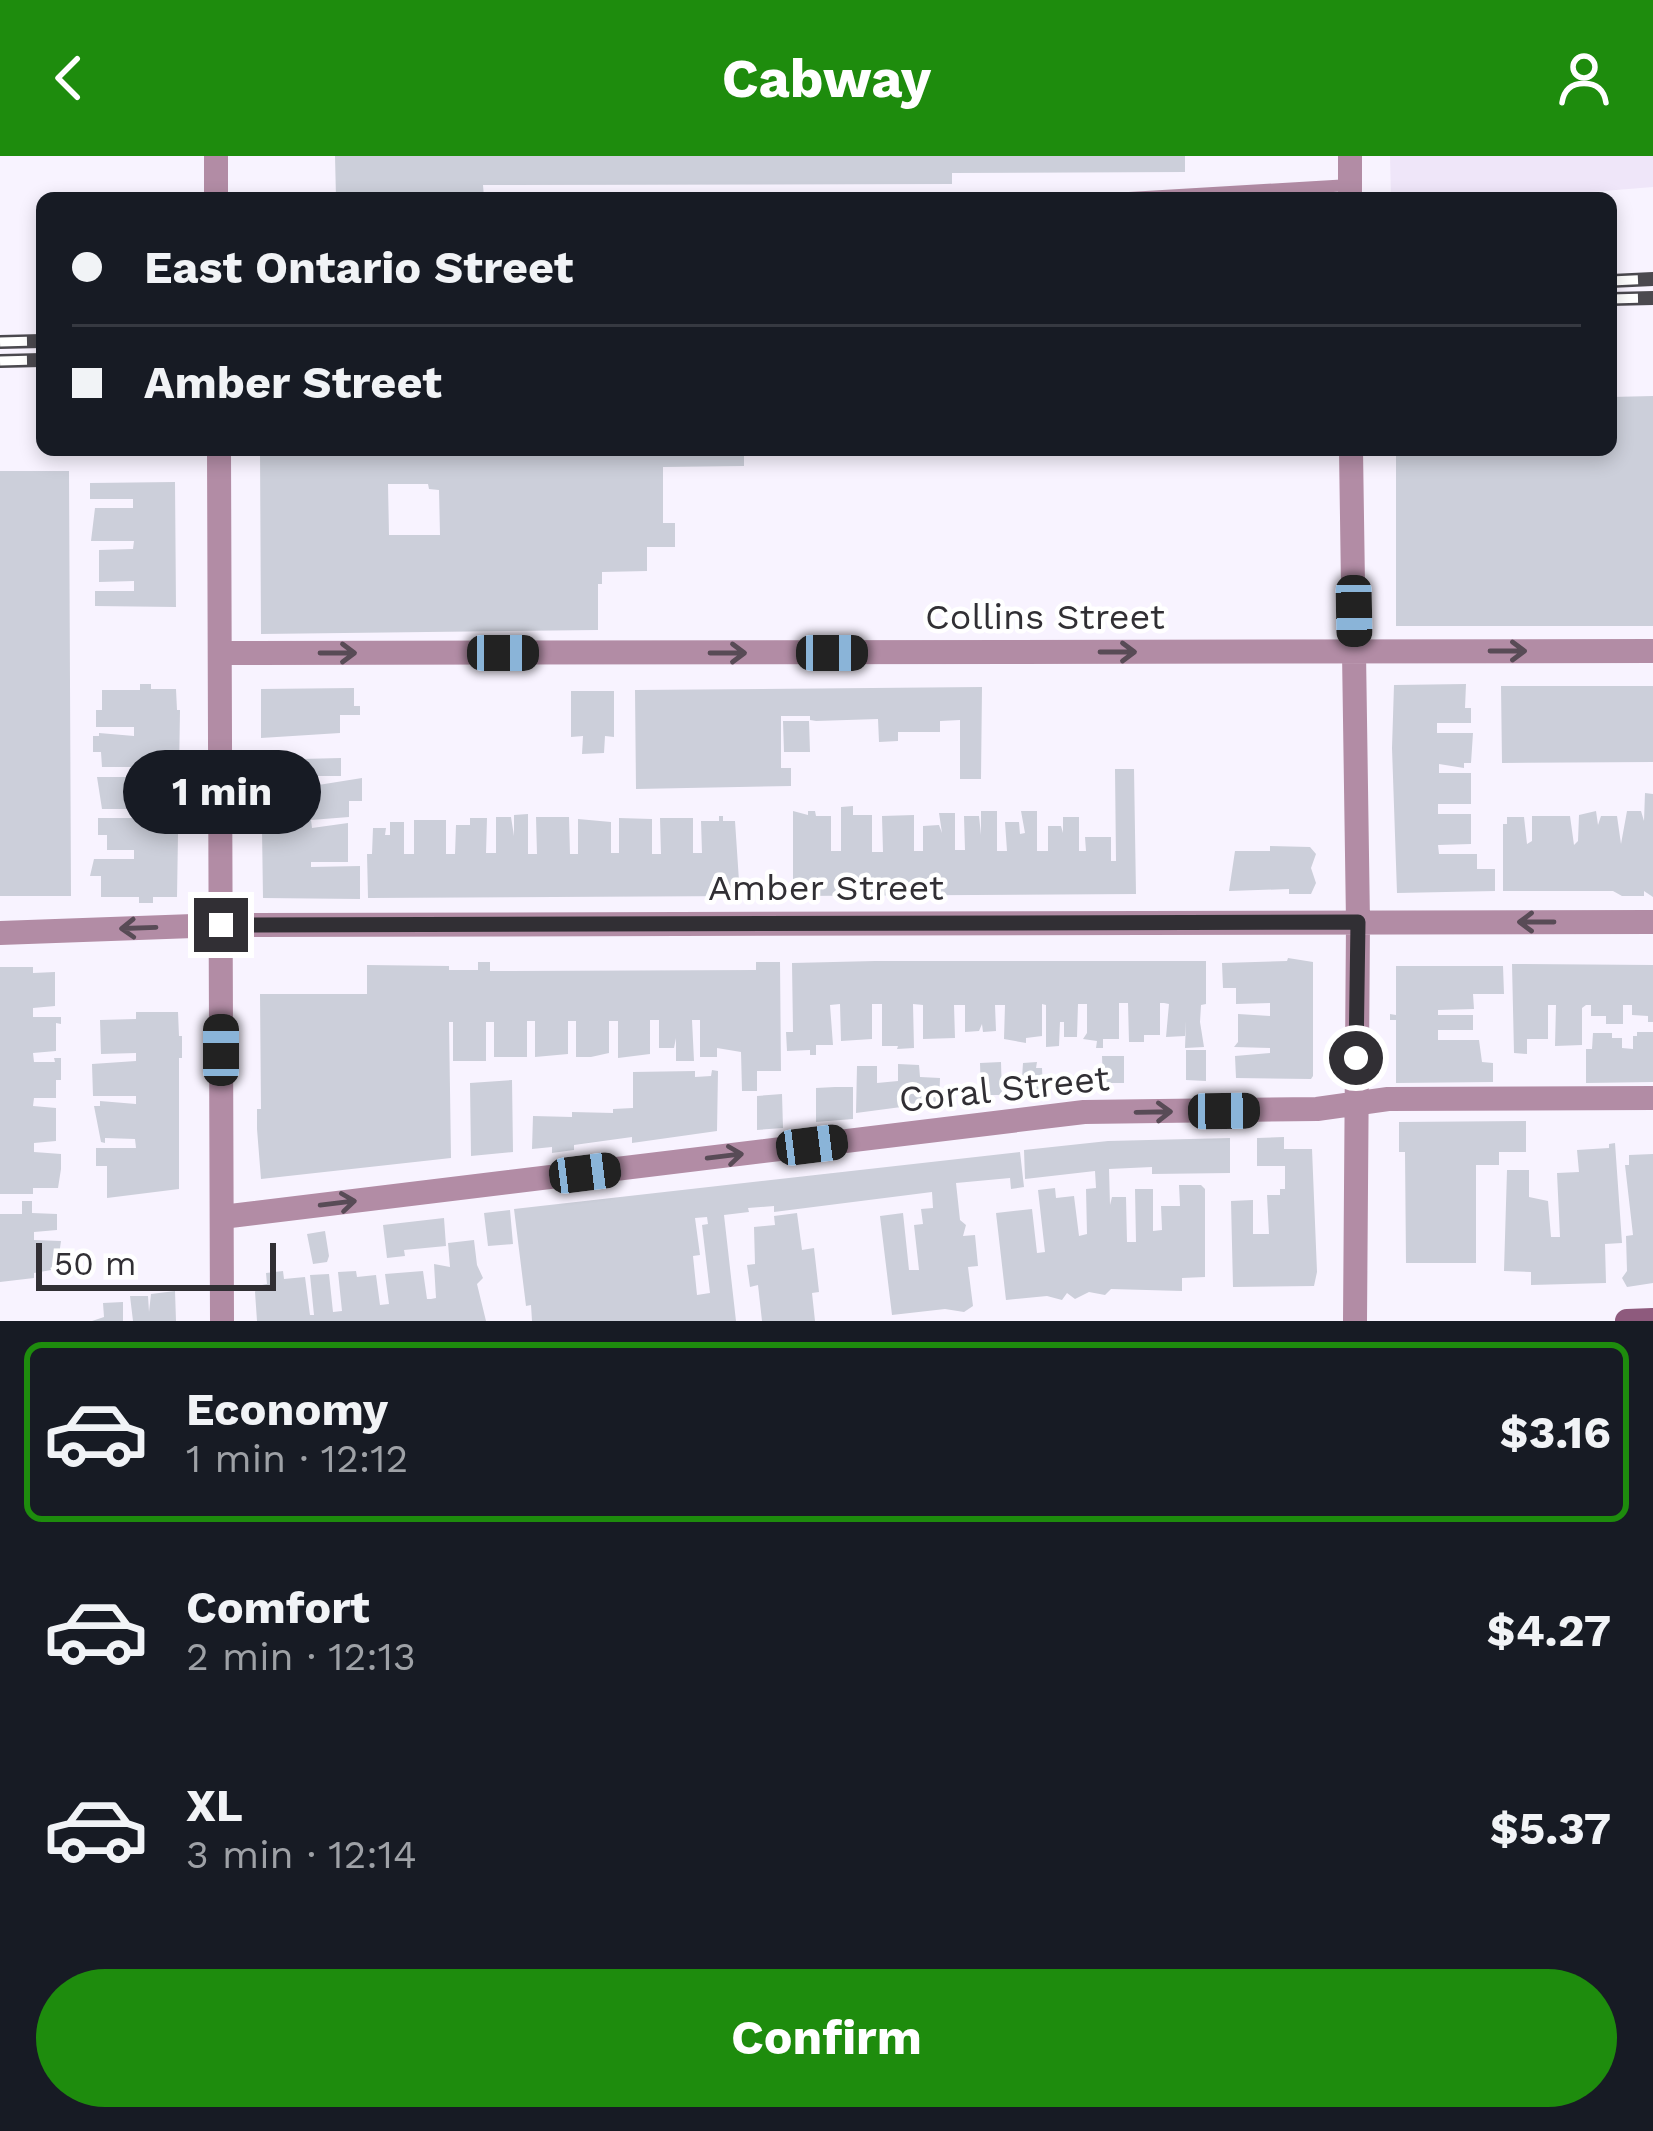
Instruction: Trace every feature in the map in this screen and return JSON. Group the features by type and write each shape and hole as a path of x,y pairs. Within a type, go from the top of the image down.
{"main road":[{"path":"1628,1321 1653,1320"}],"street":[{"path":"216,156 216,192"},
{"path":"1350,156 1350,191"},
{"path":"219,456 222,1321"},
{"path":"1351,456 1358,922 1355,1321"},
{"name":"Collins Street","path":"221,653 1653,651"},
{"name":"Amber Street","path":"0,933 221,925 1653,922"},
{"name":"Coral Street","path":"222,1217 1084,1112 1317,1109 1388,1099 1653,1098"}],"lane":[{"path":"1318,192 1350,191"}],"shaded area":[{"path":"1390,156 1653,156 1653,187 1592,192 1391,192"}],"building":[{"path":"335,156 1185,156 1185,172 952,173 952,184 483,185 484,192 336,192"},
{"path":"1653,396 1653,626 1396,626 1396,456 1617,456 1617,397"},
{"path":"260,456 744,456 744,466 663,467 663,523 675,523 675,547 647,547 647,571 602,572 598,630 261,634","holes":["388,484 428,484 429,489 439,490 440,535 389,535"]},
{"path":"0,471 69,471 71,896 0,896"},
{"path":"175,482 176,607 95,606 95,591 134,591 134,581 99,582 99,550 133,549 134,541 91,541 95,508 133,508 133,499 90,499 90,483"},
{"path":"140,684 176,689 180,710 177,897 153,897 153,903 139,903 139,897 101,897 101,876 90,876 94,859 134,859 134,850 107,850 107,835 98,835 98,818 134,818 134,809 102,809 97,777 135,777 135,767 102,767 101,752 93,752 93,736 134,736 134,727 96,727 96,710 102,710 102,690 140,690"},
{"path":"1466,684 1465,708 1471,708 1471,723 1437,723 1437,733 1473,733 1471,763 1464,763 1464,768 1439,764 1439,773 1471,773 1471,804 1438,804 1438,814 1471,814 1471,844 1438,845 1439,854 1477,854 1477,869 1495,869 1495,891 1397,893 1394,685"},
{"path":"1501,686 1653,686 1653,762 1502,763"},
{"path":"982,687 981,779 960,779 960,720 940,721 940,732 898,732 898,741 879,742 878,719 816,721 810,716 781,716 781,768 791,768 791,786 636,789 635,690"},
{"path":"354,688 354,706 360,706 360,715 340,715 340,733 261,738 261,689"},
{"path":"571,691 614,691 614,737 605,736 604,753 582,754 583,736 571,737"},
{"path":"783,721 809,721 810,752 784,752"},
{"path":"341,758 341,776 312,776 312,786 362,778 362,801 349,801 349,817 311,820 312,828 348,823 348,862 311,862 311,867 360,866 360,899 263,898 261,760"},
{"path":"1115,769 1134,769 1136,894 793,896 793,811 831,816 831,851 841,851 841,807 853,806 853,815 872,815 872,852 883,852 882,816 914,815 914,851 923,851 923,826 939,825 942,833 939,813 955,813 955,850 965,850 964,816 979,816 981,835 981,811 997,811 997,851 1007,851 1005,822 1019,822 1020,834 1025,833 1021,811 1037,811 1037,851 1048,851 1048,826 1061,826 1063,833 1063,817 1079,817 1079,851 1086,851 1085,837 1111,837 1111,861 1116,861"},
{"path":"1645,793 1653,794 1653,897 1644,891 1644,896 1622,896 1613,891 1503,891 1503,824 1507,817 1524,817 1527,844 1532,841 1532,816 1570,816 1574,845 1579,815 1596,811 1598,825 1601,816 1617,816 1621,844 1627,811 1641,811 1644,821"},
{"path":"528,814 528,854 537,854 536,817 569,817 570,854 578,854 578,819 611,822 611,853 619,853 619,818 652,819 652,854 661,854 660,818 693,818 693,853 702,853 701,821 719,821 723,816 723,821 735,821 740,896 368,898 367,854 372,854 373,828 386,828 385,835 390,835 390,822 404,822 404,854 414,854 414,820 446,820 446,854 455,854 456,825 470,825 470,818 487,818 486,853 496,853 496,817 511,817 514,836 514,815"},
{"path":"1270,846 1310,847 1316,854 1311,894 1289,894 1289,889 1229,891 1235,851 1270,851"},
{"path":"1288,958 1313,962 1313,1076 1236,1078 1235,1056 1270,1053 1270,1048 1234,1047 1238,1014 1270,1016 1270,1003 1236,1004 1236,988 1223,988 1222,963"},
{"path":"1206,961 1206,1004 1201,1005 1200,1022 1204,1047 1185,1048 1186,1021 1185,1036 1166,1037 1169,1004 1164,1003 1160,1003 1160,1035 1129,1042 1128,1003 1119,1003 1119,1039 1103,1039 1103,1048 1096,1048 1097,1041 1083,1039 1087,1004 1078,1004 1077,1037 1064,1037 1064,1022 1060,1022 1059,1046 1046,1047 1046,1005 1042,1004 1042,1036 1026,1038 1026,1043 1004,1039 1005,1005 995,1005 996,1031 983,1032 982,1024 979,1031 965,1032 965,1005 954,1005 955,1038 923,1039 923,1005 913,1004 914,1048 897,1049 882,1046 882,1004 872,1004 872,1039 841,1041 840,1004 830,1005 833,1045 816,1045 816,1055 810,1055 810,1050 787,1051 786,1032 793,1032 792,963"},
{"path":"478,962 490,962 490,971 510,971 756,970 756,962 780,962 781,1071 757,1071 757,1091 742,1091 741,1052 717,1048 717,1057 700,1057 700,1020 692,1020 694,1061 676,1061 676,1038 674,1048 659,1048 659,1020 650,1020 650,1054 618,1058 618,1021 609,1021 609,1053 576,1057 576,1021 568,1021 568,1054 535,1057 535,1021 527,1021 527,1057 494,1057 494,1022 486,1022 486,1061 453,1061 453,1022 449,1022 451,1158 261,1179 257,1129 260,994 367,994 367,965 478,970"},
{"path":"1512,964 1653,965 1653,1022 1648,1022 1648,1016 1632,1015 1632,1005 1623,1005 1623,1024 1606,1024 1606,1016 1591,1016 1591,1005 1586,1005 1582,1008 1582,1045 1555,1046 1556,1005 1548,1005 1548,1039 1527,1039 1527,1054 1514,1053"},
{"path":"1396,966 1503,966 1504,994 1473,994 1474,1009 1438,1010 1438,1015 1473,1015 1473,1030 1438,1030 1438,1040 1479,1040 1482,1062 1493,1063 1493,1082 1396,1083 1396,1020 1390,1020 1390,1014 1396,1015"},
{"path":"0,967 55,972 55,1006 33,1008 33,1017 61,1017 61,1024 56,1023 56,1051 33,1053 34,1062 61,1058 61,1080 56,1080 56,1098 34,1098 33,1106 56,1108 56,1141 34,1143 34,1152 61,1154 61,1169 58,1188 33,1188 33,1194 0,1194"},
{"path":"136,1012 178,1012 182,1036 179,1189 107,1198 107,1166 96,1166 96,1148 136,1148 135,1139 105,1138 101,1142 94,1106 100,1106 100,1101 136,1104 136,1096 93,1096 92,1064 136,1061 136,1053 101,1054 100,1020 136,1019"},
{"path":"1637,1032 1653,1032 1653,1082 1586,1083 1586,1049 1592,1049 1593,1033 1612,1033 1612,1038 1622,1038 1622,1048 1633,1049"},
{"path":"1186,1050 1206,1050 1206,1081 1186,1080"},
{"path":"1102,1056 1124,1056 1124,1083 1103,1083"},
{"path":"1001,1062 1002,1095 981,1095 980,1063"},
{"path":"1037,1062 1036,1068 1042,1068 1043,1091 1021,1093 1023,1063"},
{"path":"898,1064 919,1065 920,1077 940,1078 939,1102 856,1113 857,1066 877,1066 877,1083 898,1081"},
{"path":"712,1070 718,1071 717,1131 632,1143 632,1137 552,1153 552,1147 532,1149 533,1116 572,1117 572,1112 613,1113 613,1109 633,1108 633,1072 695,1071 695,1077 711,1076"},
{"path":"512,1080 513,1152 471,1156 470,1083"},
{"path":"853,1087 853,1119 816,1122 816,1088"},
{"path":"782,1094 783,1128 757,1130 757,1096"},
{"path":"1526,1121 1526,1152 1499,1152 1499,1165 1476,1165 1476,1263 1406,1263 1405,1152 1399,1152 1399,1122"},
{"path":"1284,1137 1284,1149 1312,1149 1314,1286 1233,1287 1231,1201 1253,1200 1253,1234 1269,1234 1267,1195 1280,1195 1280,1189 1285,1189 1285,1166 1257,1166 1257,1138"},
{"path":"1230,1138 1230,1173 1109,1169 1110,1205 1112,1197 1126,1197 1127,1242 1136,1242 1135,1189 1153,1189 1153,1231 1162,1230 1161,1206 1180,1206 1179,1185 1205,1189 1205,1277 1182,1278 1182,1291 1111,1289 1105,1295 1089,1292 1075,1299 1067,1293 1062,1300 1047,1296 1006,1300 996,1213 1032,1209 1037,1253 1045,1252 1038,1190 1055,1188 1056,1198 1074,1196 1079,1236 1087,1234 1086,1189 1096,1188 1095,1171 1025,1179 1024,1150 1108,1141"},
{"path":"1615,1143 1622,1243 1605,1244 1606,1283 1531,1285 1531,1272 1504,1271 1507,1170 1529,1170 1529,1197 1548,1201 1551,1237 1560,1237 1557,1173 1579,1172 1577,1150 1609,1148"},
{"path":"1020,1152 1024,1187 1011,1189 1010,1178 956,1183 960,1220 966,1225 963,1236 975,1235 978,1266 968,1267 973,1306 964,1312 945,1309 892,1315 880,1216 903,1213 909,1270 919,1270 914,1225 923,1224 921,1209 933,1208 932,1192 774,1212 774,1206 748,1208 749,1212 724,1215 736,1321 532,1321 514,1209","holes":["707,1217 708,1224 702,1225 710,1293 697,1295 693,1256 700,1255 695,1218"]},
{"path":"1653,1154 1653,1283 1627,1287 1622,1278 1627,1271 1626,1236 1633,1235 1625,1165 1629,1165 1629,1155"},
{"path":"22,1201 32,1201 32,1213 57,1214 57,1230 34,1232 34,1240 61,1241 57,1269 34,1273 34,1278 0,1282 0,1214 22,1214"},
{"path":"510,1210 513,1244 488,1246 484,1213"},
{"path":"797,1213 802,1250 814,1248 819,1292 812,1293 815,1321 762,1321 758,1285 750,1287 747,1265 755,1264 754,1227 775,1225 774,1216"},
{"path":"444,1218 446,1246 404,1250 405,1256 387,1258 383,1225"},
{"path":"325,1231 327,1262 313,1264 307,1234"},
{"path":"474,1240 486,1321 257,1321 255,1292 257,1286 267,1284 266,1273 283,1271 284,1279 305,1277 310,1315 314,1315 310,1275 329,1274 333,1312 342,1311 338,1272 376,1275 380,1305 389,1304 385,1274 423,1271 427,1299 431,1299 436,1298 434,1264 450,1267 448,1243"},
{"path":"175,1291 176,1321 133,1321 130,1296 148,1296 149,1312 151,1294"},
{"path":"123,1302 123,1321 92,1321 104,1317 103,1303"}],"railway":[{"path":"1617,281 1653,279"},
{"path":"1617,299 1653,298"},
{"path":"0,342 36,341"},
{"path":"0,361 36,360"}],"route":[{"path":"221,925 1358,922 1356,1058"}]}
